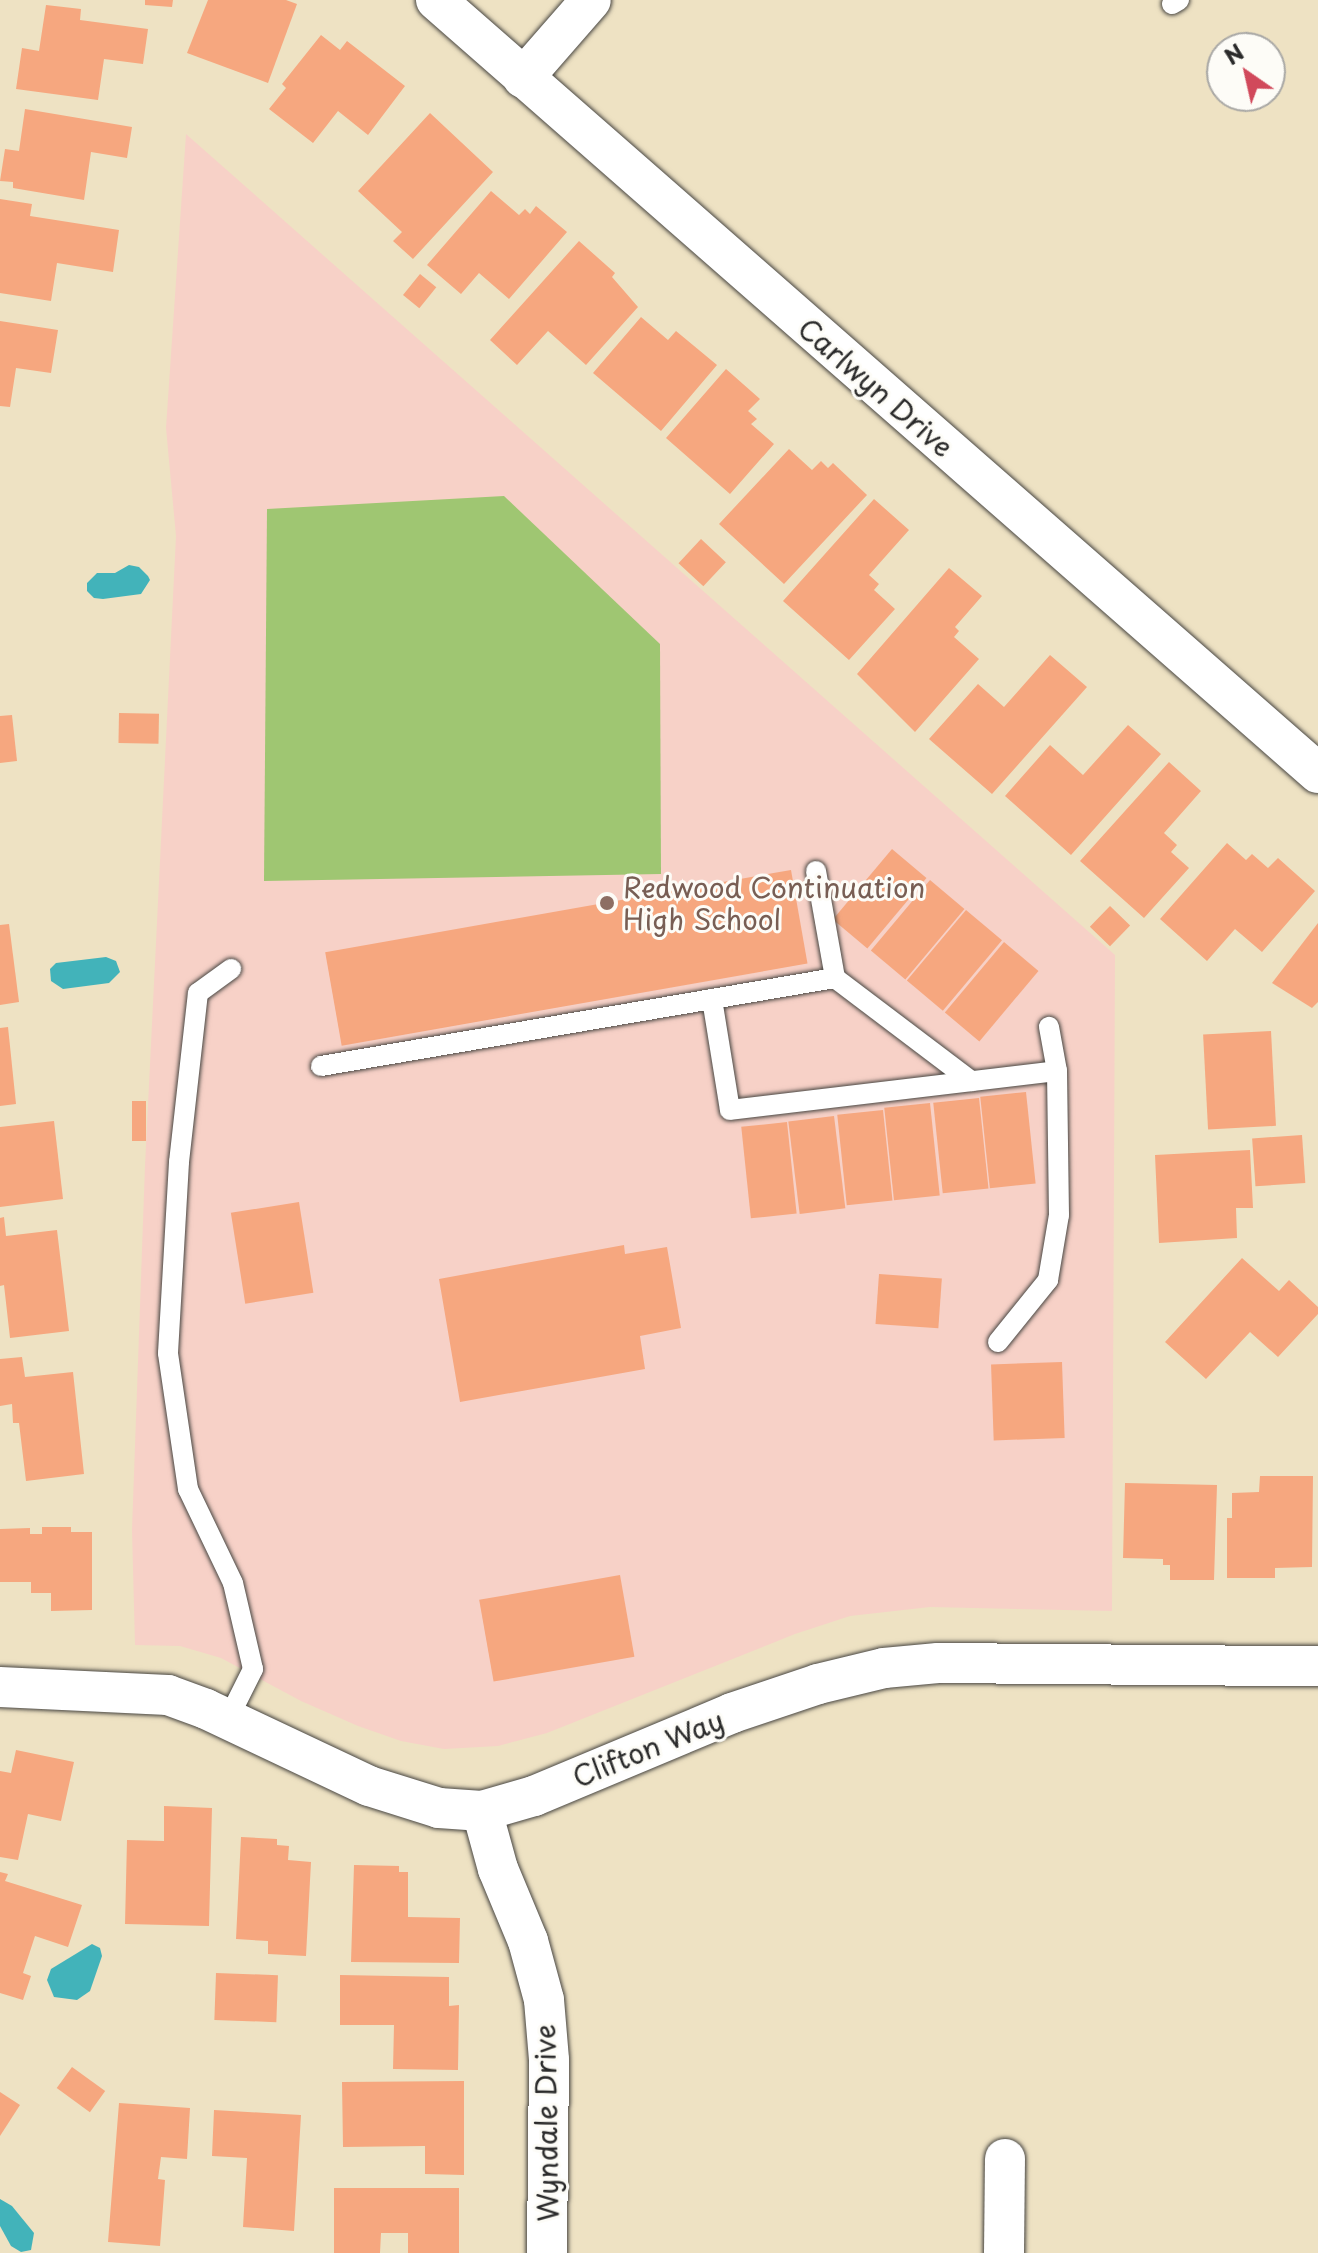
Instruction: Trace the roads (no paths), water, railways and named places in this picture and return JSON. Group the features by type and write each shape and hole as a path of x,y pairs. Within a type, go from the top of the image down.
{"street":[{"name":"Carlwyn Drive","path":"436,0 1318,773"},
{"path":"523,78 591,0"},
{"name":"Clifton Way","path":"0,1687 168,1695 228,1719 369,1786 439,1808 482,1811 534,1796 732,1713 818,1684 884,1668 938,1663 1318,1666"},
{"name":"Wyndale Drive","path":"482,1811 498,1869 528,1941 544,2000 549,2060 547,2253"},
{"path":"1004,2253 1005,2159"}],"lane":[{"path":"816,871 835,978 971,1081"},
{"path":"228,1719 253,1669 233,1583 188,1489 168,1353 179,1162 198,993 231,969"},
{"path":"321,1066 835,978"},
{"path":"712,999 730,1110 1057,1071"},
{"path":"998,1342 1048,1280 1059,1215 1057,1071 1049,1027"}],"water":[{"path":"129,565 139,567 150,580 141,594 103,599 94,598 87,591 87,583 97,573 115,573"},
{"path":"106,957 116,961 120,972 109,983 63,989 51,981 50,969 56,963"},
{"path":"92,1944 100,1948 102,1956 90,1991 77,2000 54,1997 47,1980 51,1969"},
{"path":"0,2199 12,2206 34,2233 31,2250 21,2252 11,2246 0,2226"}],"place":[{"name":"Redwood Continuation High School","path":"607,903"}]}
